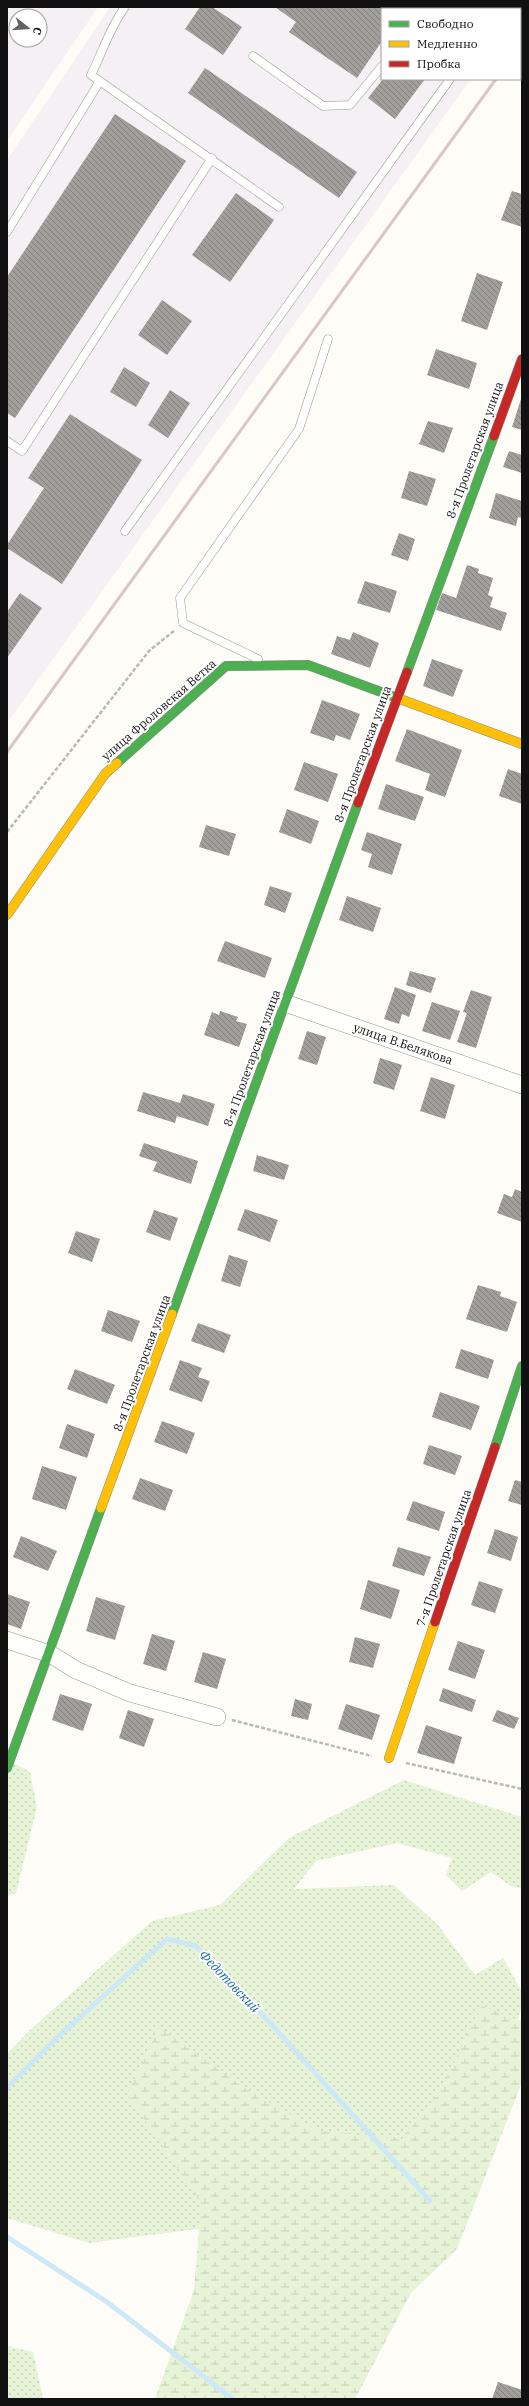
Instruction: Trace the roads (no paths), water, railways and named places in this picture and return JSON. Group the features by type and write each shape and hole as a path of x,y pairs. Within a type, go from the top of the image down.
{"street":[{"name":"8-я Пролетарская улица","path":"7,1768 50,1654 285,1003 522,359"},
{"name":"улица Фроловская Ветка","path":"7,915 10,904 105,774 226,666 308,665 522,744"},
{"name":"улица В.Белякова","path":"285,1003 522,1085"},
{"name":"7-я Пролетарская улица","path":"389,1758 522,1366"},
{"path":"7,1640 50,1654 76,1670 130,1693 217,1717"}],"lane":[{"path":"125,7 111,27 104,48 91,75 212,158 279,207"},
{"path":"252,56 323,106 350,105 381,67"},
{"path":"125,531 449,80"},
{"path":"7,232 100,81"},
{"path":"7,441 22,451 212,158"},
{"path":"271,666 183,623 180,598 299,429 328,339"}],"waterway":[{"name":"Федотовский","path":"7,2088 59,2036 167,1939 196,1946 272,2025 430,2201"},
{"path":"7,2237 107,2302 233,2399"}],"railway":[{"path":"7,752 495,80"}]}
